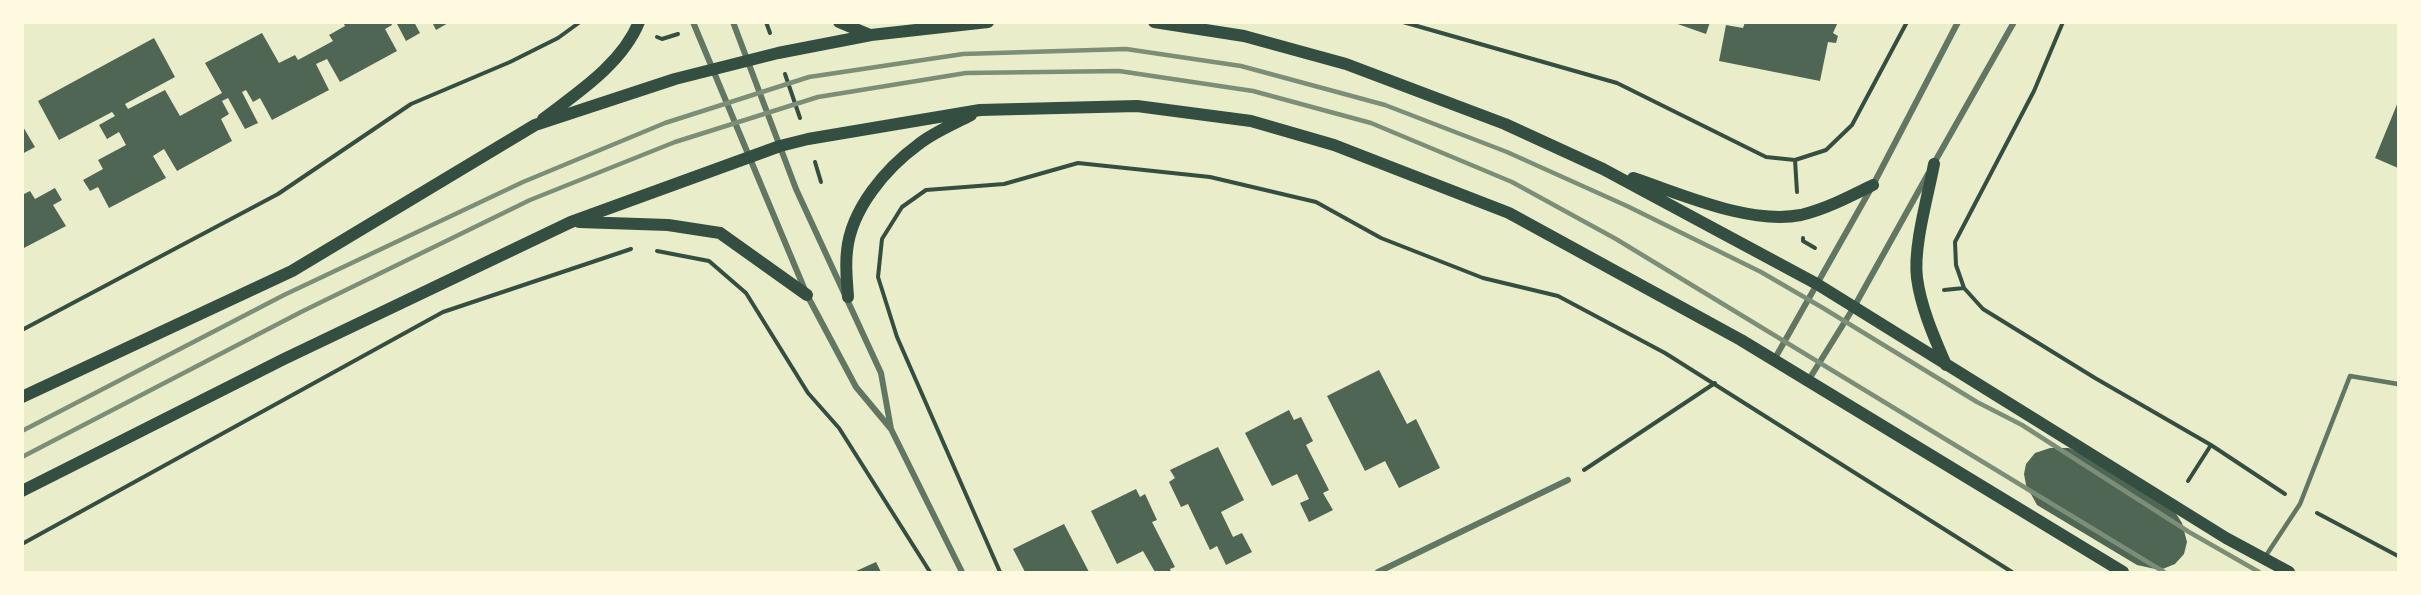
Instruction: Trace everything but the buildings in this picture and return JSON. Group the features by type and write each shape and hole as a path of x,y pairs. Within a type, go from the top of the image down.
{"main road":[{"path":"22,397 292,271 535,125 597,77 620,51 639,22"},
{"path":"839,22 871,35"},
{"path":"535,125 675,79 778,53 871,35 988,22"},
{"path":"1154,22 1244,36 1346,64 1505,124 1603,169 1817,284 2226,538 2289,573"},
{"path":"22,490 284,359 571,222 780,146 808,138 980,110 1137,106 1251,121 1334,145 1509,213 1774,360 2123,573"},
{"path":"848,297 847,252 851,230 865,202 894,164 921,142 980,110"},
{"path":"1934,164 1918,248 1916,277 1929,325 1946,365"},
{"path":"1603,169 1753,217 1799,215 1829,206 1873,185"},
{"path":"571,222 668,225 720,232 807,295"}],"street":[{"path":"693,22 807,295 856,387 891,429 962,573"},
{"path":"733,22 796,189 881,372 891,429"},
{"path":"1774,360 1873,185 1958,22"},
{"path":"1808,381 1854,308 2014,22"},
{"path":"1378,573 1568,480"},
{"path":"1393,565 1396,573"}],"lane":[{"path":"2264,559 2300,504 2350,376 2398,384"}],"path":[{"path":"22,330 278,194 411,104 510,62 558,38 580,22"},
{"path":"766,22 808,138 821,182"},
{"path":"1403,22 1617,83 1766,157 1795,160 1826,150 1852,125 1907,22"},
{"path":"2063,22 2034,91 1955,242 1956,265 1964,288 1983,309 2211,446 2300,504 2398,556"},
{"path":"1000,573 897,337 878,277 882,239 902,207 926,189 1004,184 1078,163 1210,177 1317,202 1381,238 1483,278 1558,296 1665,353 1715,383 2012,573"},
{"path":"22,544 443,312 635,248"},
{"path":"646,249 709,261 746,293 808,393 839,428 930,573"},
{"path":"1568,480 1715,383"},
{"path":"2188,481 2211,446"}],"railway":[{"path":"22,431 284,295 523,182 665,123 809,77 963,54 1126,49 1241,66 1385,105 1507,152 1627,206 1761,272 1977,402 2022,425 2189,532 2259,572"},
{"path":"22,457 301,312 530,200 675,142 818,97 966,73 1119,71 1253,91 1371,123 1512,182 1616,239 2164,572"}]}
